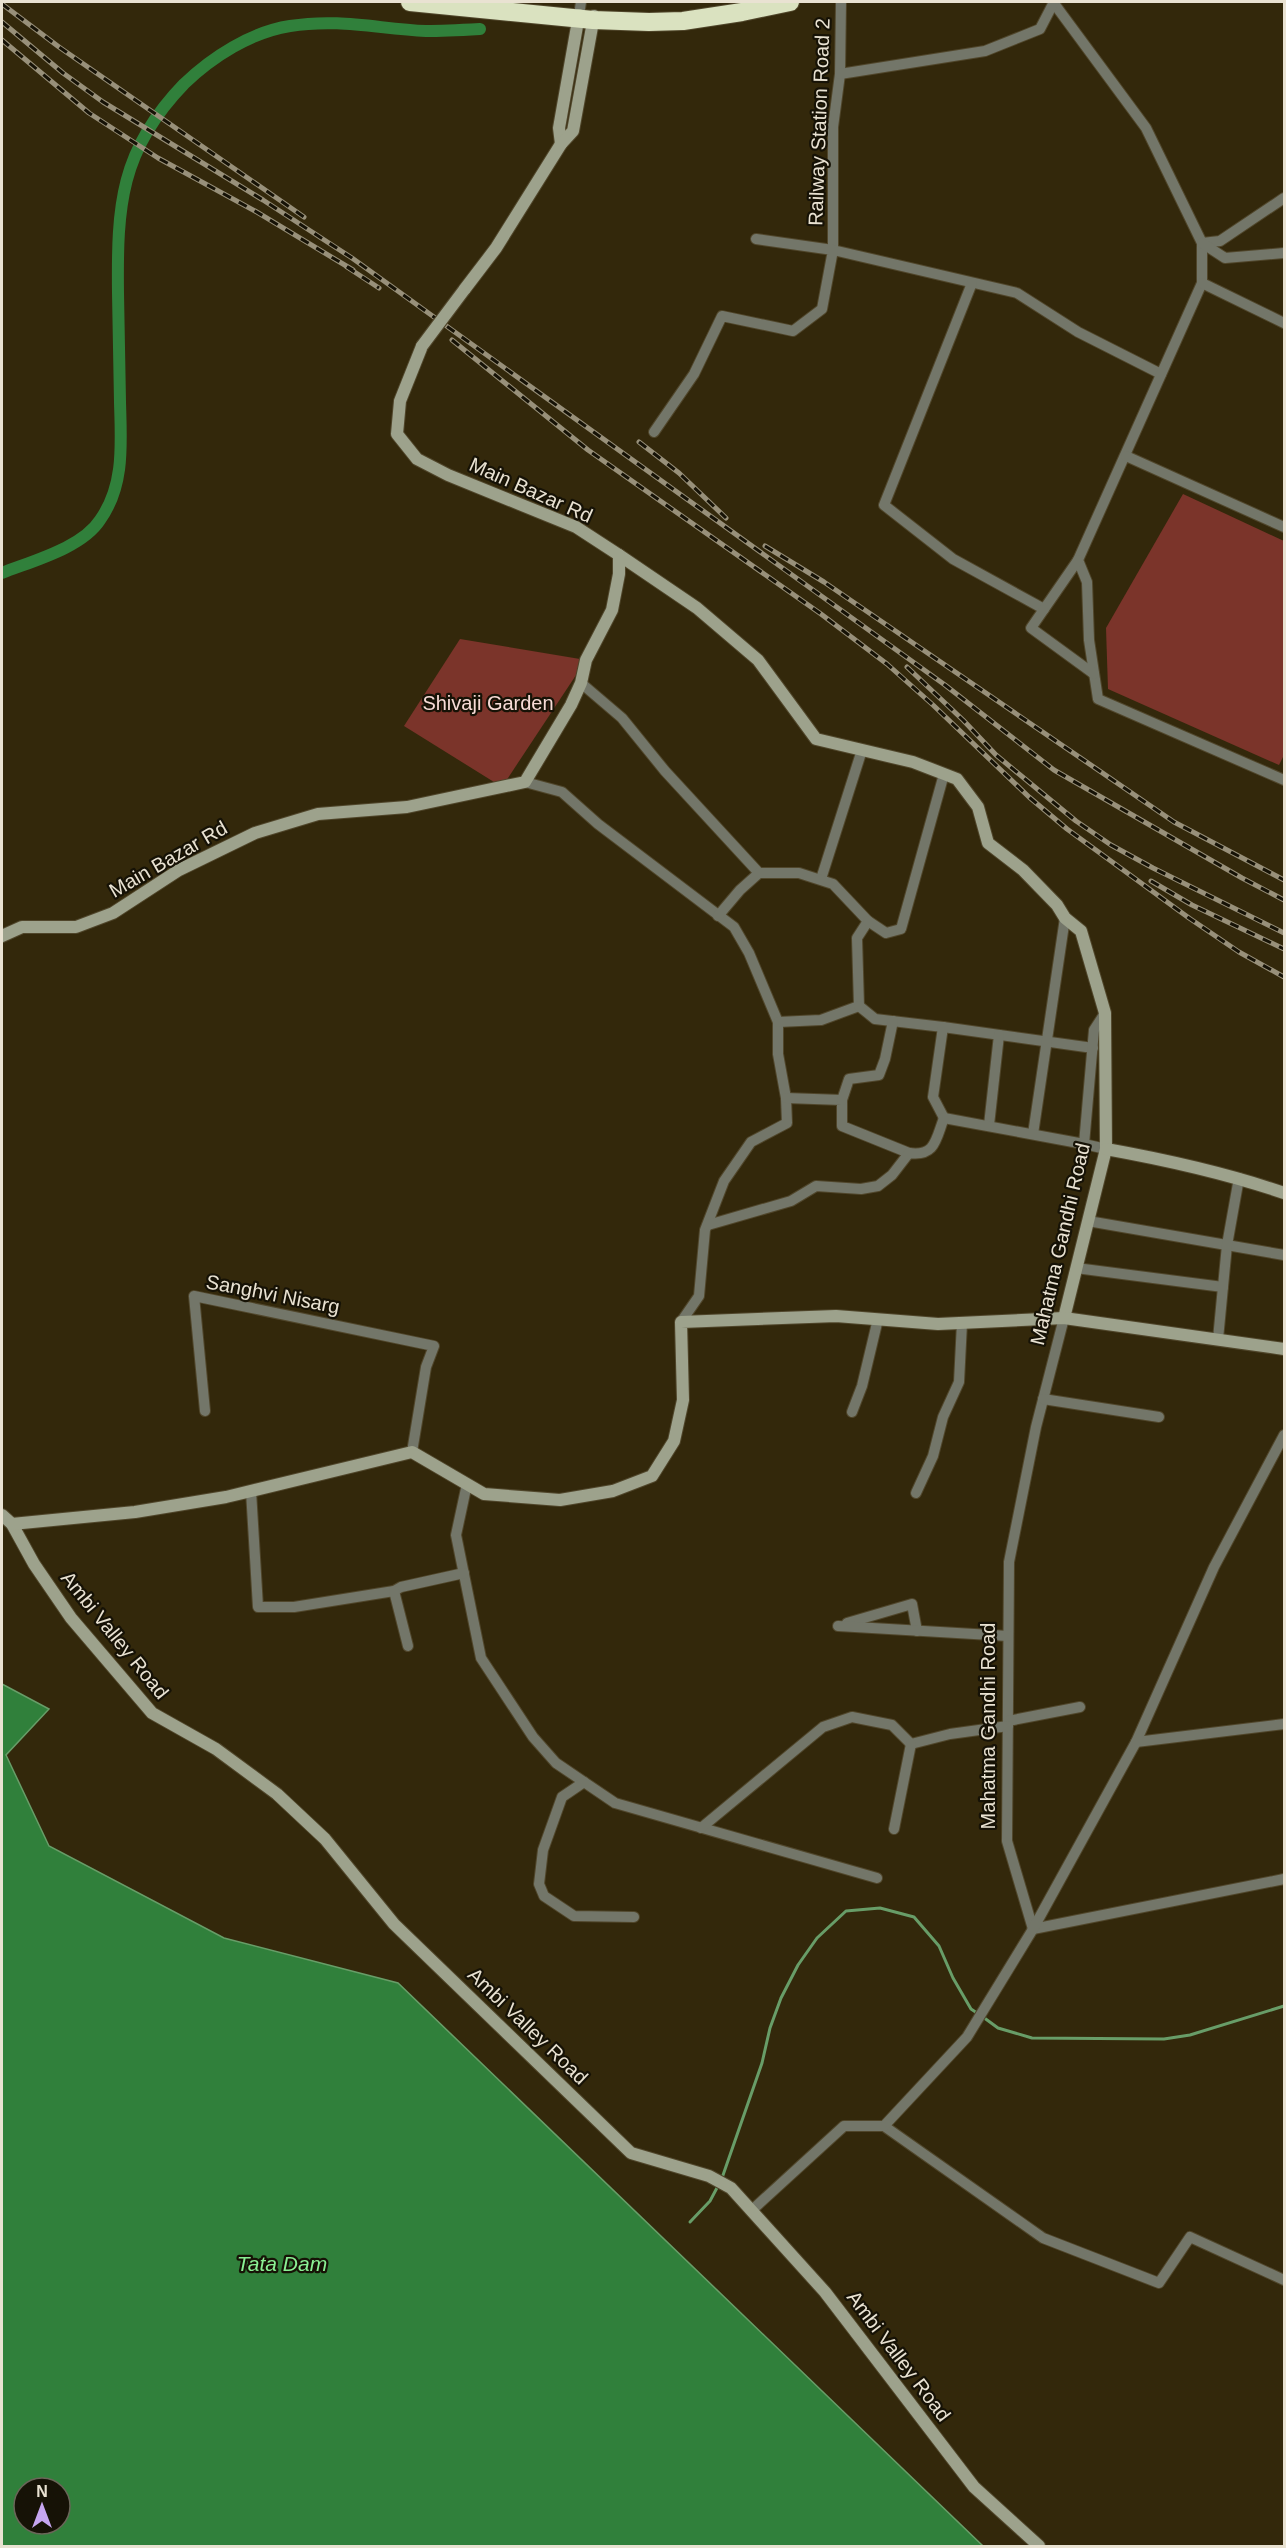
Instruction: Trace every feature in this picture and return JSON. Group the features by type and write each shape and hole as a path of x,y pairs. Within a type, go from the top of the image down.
{"highway":[{"path":"410,2 683,21 790,2"},
{"path":"471,2 585,14 682,14 751,2"}],"main road":[{"name":"Main Bazar Rd","path":"585,14 573,131 561,144 496,248 422,346 400,400 397,434 417,459 448,475 576,526 619,555"},
{"path":"525,782 571,705 581,682 586,660 612,610 619,574 619,555"},
{"name":"Mahatma Gandhi Road","path":"619,555 697,608 758,660 816,739 914,762 957,779 978,807 988,843 1023,870 1057,905 1065,918 1080,931 1105,1013 1106,1149 1064,1318"},
{"name":"Main Bazar Rd","path":"2,936 22,927 76,927 113,913 179,870 255,833 318,814 407,807 525,782"},
{"path":"1106,1149 1169,1161 1282,1189"},
{"path":"12,1524 135,1512 250,1491 412,1452 484,1494 560,1500 613,1491 652,1476 674,1441 683,1400 681,1322 836,1316 938,1324 1064,1318 1284,1349"},
{"name":"Ambi Valley Road","path":"2,1515 12,1524 34,1564 71,1618 152,1713 216,1749 293,1809 325,1839 394,1924 631,2153 709,2176 731,2188 825,2292 974,2487 1039,2547"}],"street":[{"name":"Railway Station Road 2","path":"841,2 840,74 833,127 834,250 894,262 1017,293 1078,332 1161,374"},
{"path":"840,74 985,51 1040,29 1054,2 1146,128 1203,243 1202,283 1126,456 1078,560 1031,628 1094,674"},
{"path":"1203,243 1220,241 1284,198"},
{"path":"654,432 694,374 722,315 793,331 822,309 834,250 756,239"},
{"path":"1203,243 1225,258 1284,253"},
{"path":"972,283 884,505 953,559 1044,609"},
{"path":"1202,283 1284,323"},
{"path":"1126,456 1284,527"},
{"path":"1078,560 1087,582 1089,640 1098,699 1284,780"},
{"path":"581,682 622,718 665,771 759,873"},
{"path":"821,879 862,750"},
{"path":"718,915 759,873 799,873 834,884 868,921 886,933 901,929 944,774"},
{"path":"525,782 562,792 598,824 734,927 749,953 778,1022 778,1054 786,1098 787,1122 752,1142 724,1181 708,1225 699,1296 681,1322"},
{"path":"1033,1134 1065,918"},
{"path":"868,921 857,938 859,1006 875,1019 943,1026 1093,1048"},
{"path":"778,1022 821,1020 859,1006"},
{"path":"1084,1144 1094,1030 1105,1013"},
{"path":"893,1021 879,1075 849,1079 842,1100 842,1126 909,1153 919,1154 933,1147 944,1118 933,1097 943,1026"},
{"path":"989,1125 999,1035"},
{"path":"786,1098 842,1100"},
{"path":"944,1118 1106,1149"},
{"path":"708,1225 791,1201 816,1186 861,1189 878,1186 891,1175 909,1153"},
{"path":"1218,1339 1227,1245 1239,1178"},
{"path":"1088,1221 1284,1255"},
{"path":"1076,1268 1223,1287"},
{"name":"Sanghvi Nisarg","path":"205,1411 194,1296 434,1346 426,1367 412,1452"},
{"name":"Mahatma Gandhi Road","path":"1033,1929 1007,1841 1009,1562 1043,1399 1064,1318"},
{"path":"852,1412 862,1386 878,1319"},
{"path":"916,1493 933,1456 943,1417 959,1382 962,1323"},
{"path":"1043,1399 1159,1418"},
{"path":"884,2126 968,2037 1033,1929 1136,1742 1214,1568 1284,1435"},
{"path":"467,1484 456,1535 481,1658 533,1737 556,1763 615,1803 877,1878"},
{"path":"250,1491 258,1608 294,1607 394,1591 401,1587 464,1573"},
{"path":"394,1591 408,1646"},
{"path":"917,1630 912,1604 838,1626 1008,1636"},
{"path":"911,1744 1080,1707"},
{"path":"701,1828 823,1726 852,1717 892,1725 911,1744"},
{"path":"1136,1742 1284,1724"},
{"path":"894,1829 911,1744"},
{"path":"584,1782 562,1797 543,1850 539,1884 544,1896 574,1916 634,1917"},
{"path":"1033,1929 1284,1879"},
{"path":"751,2211 844,2126 884,2126 1043,2238 1148,2279 1159,2283 1190,2236 1284,2280"}],"green space":[{"path":"1183,494 1284,541 1284,755 1279,765 1108,689 1106,628"},
{"name":"Shivaji Garden","path":"460,639 586,660 502,787 404,726"}],"water":[{"name":"Tata Dam","path":"2,1684 49,1709 6,1755 49,1846 224,1938 398,1983 983,2546 2,2546"}],"waterway":[{"path":"2,573 56,552 81,538 100,520 114,493 121,448 118,262 122,206 135,156 147,132 163,108 184,84 207,64 233,47 261,34 290,26 325,23 426,31 480,29"},
{"path":"722,2178 762,2063 770,2028 781,1998 798,1965 817,1938 846,1911 880,1908 914,1917 939,1946 953,1978 971,2009 977,2013"},
{"path":"983,2017 998,2028 1032,2038 1164,2039 1190,2035 1284,2006"},
{"path":"690,2222 710,2201 719,2184"}],"railway":[{"path":"2,4 59,47 304,217"},
{"path":"2,22 63,73 103,102 263,200 352,258 945,685 1054,770 1284,900"},
{"path":"2,40 89,113 158,158 255,211 353,270"},
{"path":"347,267 379,288"},
{"path":"452,340 588,450 821,614 887,664 1029,797 1067,829 1189,918 1239,952 1284,977"},
{"path":"639,442 679,473 726,518"},
{"path":"765,546 824,582 1174,822 1284,880"},
{"path":"907,667 996,755 1076,821 1111,845 1153,868 1284,933"},
{"path":"1151,881 1192,905 1284,949"}]}
